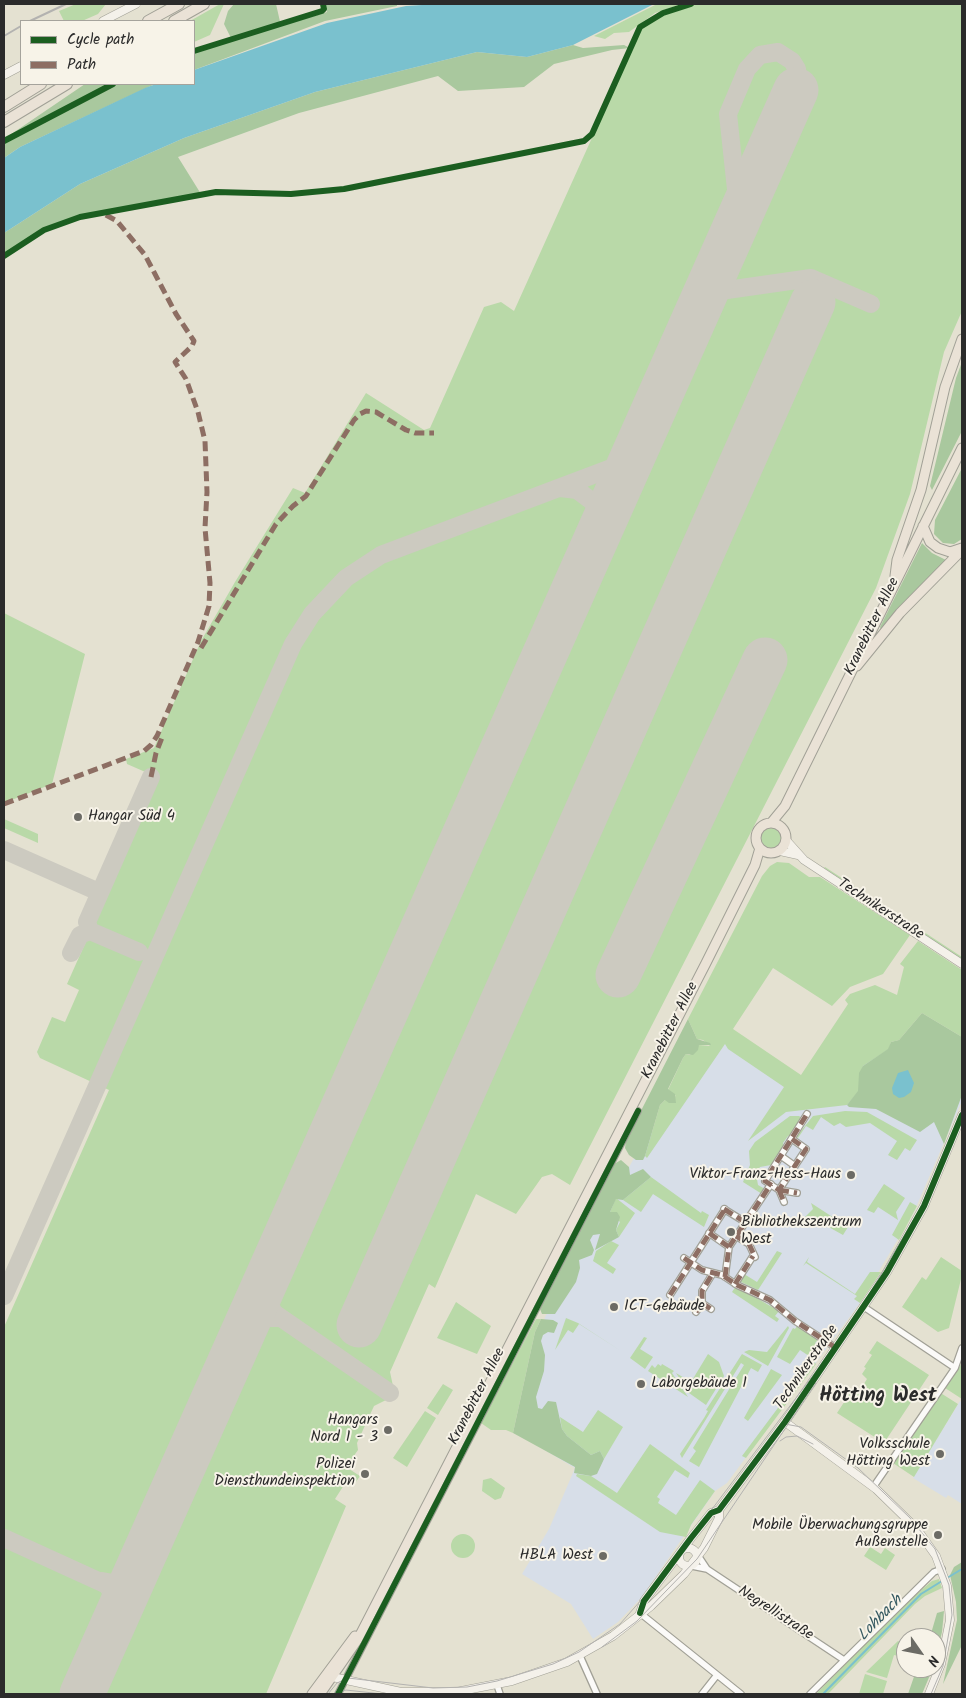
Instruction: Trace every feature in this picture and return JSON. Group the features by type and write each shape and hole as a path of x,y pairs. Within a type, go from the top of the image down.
{"highway":[{"path":"150,20 179,4"},
{"path":"176,20 204,4"},
{"path":"4,107 39,85"},
{"path":"4,122 65,85"}],"main road":[{"path":"893,586 897,560 921,490 946,387 962,339"},
{"name":"Kranebitter Allee","path":"771,823 785,806 962,448"},
{"path":"923,526 930,542 938,548 950,552 962,549"},
{"path":"852,671 866,657 900,613 962,549"},
{"name":"Kranebitter Allee","path":"782,828 785,806"},
{"path":"771,823 782,828 786,840 780,851 768,853 760,848 756,840 758,830 762,826 771,823"},
{"name":"Kranebitter Allee","path":"320,1694 329,1676 366,1622 755,865 760,848"},
{"name":"Kranebitter Allee","path":"755,865 768,853"},
{"name":"Kranebitter Allee","path":"312,1694 329,1676"}],"street":[{"path":"105,20 136,4"},
{"path":"4,75 20,67"},
{"name":"Technikerstraße","path":"786,840 798,855 962,964"},
{"name":"Technikerstraße","path":"780,851 798,855"},
{"name":"Kranebitter Allee","path":"338,1694 638,1111"},
{"path":"797,1193 779,1190 765,1181 807,1114"},
{"name":"Technikerstraße","path":"640,1613 644,1601 681,1552 710,1514 719,1510 785,1422 887,1272 924,1206 962,1115"},
{"path":"779,1190 806,1149 792,1139"},
{"path":"781,1156 795,1166"},
{"path":"725,1277 729,1247 771,1184"},
{"path":"779,1190 784,1202"},
{"path":"670,1295 724,1209 745,1222"},
{"path":"709,1234 729,1247"},
{"path":"735,1284 754,1257 750,1243 736,1236"},
{"path":"684,1258 702,1270 725,1277 735,1284 770,1300 836,1348"},
{"path":"696,1312 702,1303 702,1290 713,1273"},
{"path":"702,1303 711,1309"},
{"path":"864,1307 956,1368"},
{"path":"874,1486 956,1368 962,1348"},
{"path":"785,1422 874,1486 924,1537 944,1573 950,1603 949,1629 941,1664 929,1694"},
{"name":"Technikerstraße","path":"329,1676 406,1693 456,1692 497,1685 539,1673 580,1656 613,1636 640,1613 652,1606 695,1561 719,1518 719,1510"},
{"path":"690,1548 695,1561 685,1565 680,1562 681,1552 690,1548"},
{"name":"Negrellistraße","path":"695,1561 844,1660"},
{"name":"Negrellistraße","path":"695,1561 707,1569"},
{"path":"810,1694 934,1572 944,1573"},
{"path":"640,1613 741,1694"},
{"path":"580,1656 598,1694"},
{"path":"702,1694 717,1675"},
{"path":"497,1685 500,1694"}],"shaded area":[{"path":"723,1030 795,1084 865,1064 888,1049 962,1037 962,1101 914,1212 860,1303 727,1483 715,1491 641,1598 618,1622 593,1639 571,1604 522,1574 549,1529 575,1468 523,1437 545,1317 633,1160"},
{"name":"Volksschule Hötting West","path":"960,1401 962,1403 962,1504 948,1495 946,1498 913,1478"}],"green space":[{"path":"76,4 106,4 98,14 84,20 64,20 59,11"},
{"path":"220,4 224,4 210,35 195,42 195,20 192,20"},
{"path":"234,4 276,4 281,26 327,12 326,4 397,4 397,6 325,21 195,70 195,51 231,38 224,24 228,11"},
{"path":"657,4 681,4 655,13 629,32 614,33 605,39 594,36"},
{"path":"697,4 962,4 962,311 944,352 910,494 876,588 570,1185 552,1174 542,1177 516,1214 476,1194 435,1288 429,1284 390,1372 393,1386 390,1393 386,1400 374,1406 357,1443 358,1450 346,1467 360,1476 353,1486 351,1484 349,1487 344,1485 335,1499 346,1506 266,1694 4,1694 4,1327 109,1090 40,1058 37,1052 52,1017 65,1022 79,990 67,984 159,778 127,764 126,759 154,748 201,641 235,582 293,488 305,493 366,393 424,430 430,428 484,307 501,302 514,311 641,29 663,15"},
{"path":"573,45 583,48 624,45 630,48 612,50 554,64 524,87 458,91 438,76 299,113 178,157 201,194 79,217 44,230 4,256 4,233 80,184 184,138 315,92 477,52 527,57"},
{"path":"84,85 153,85 20,147 4,158 4,139"},
{"path":"962,362 962,431 932,490 930,486 956,378"},
{"path":"962,468 962,539 954,544 943,543 934,534 935,520"},
{"path":"922,543 932,553 946,560 881,629 880,627"},
{"path":"4,613 85,654 52,784 4,803"},
{"path":"4,819 38,834 38,843 4,828"},
{"path":"771,827 779,830 782,838 779,846 771,849 763,846 760,838 763,830"},
{"path":"777,862 789,863 809,877 820,877 910,935 883,974 850,987 832,1006 773,968 733,1029 801,1075 848,1004 845,1000 850,994 875,985 897,995 904,967 900,964 918,941 962,970 962,1037 922,1013 899,1040 891,1042 889,1049 863,1066 859,1091 847,1105 786,1112 748,1141 784,1087 728,1049 725,1044 647,1158 645,1156 660,1105 665,1100 676,1096 668,1090 683,1058 686,1054 690,1055 699,1045 710,1046 703,1040 697,1039 688,1019 762,876 770,866"},
{"path":"824,868 962,957 962,960"},
{"path":"922,1013 962,1037 962,1095 944,1144 934,1122 920,1132 876,1109 849,1107 847,1105 858,1091 859,1073 863,1066 888,1049 891,1042 899,1040"},
{"path":"688,1019 697,1039 711,1045 699,1045 698,1050 693,1055 686,1054 683,1058 668,1089 675,1094 676,1103 669,1103 665,1100 660,1105 645,1156 643,1160 636,1160 629,1155 625,1148 626,1140"},
{"path":"845,1111 867,1112 917,1140 910,1151 905,1148 897,1160 888,1155 897,1141 870,1123 846,1127 840,1123 834,1126 821,1117 813,1130 806,1126 798,1138 796,1137 813,1116"},
{"path":"790,1116 802,1118 791,1135 783,1143 784,1147 771,1165 760,1167 756,1174 758,1185 765,1189 762,1194 743,1182 750,1165 749,1151 755,1142"},
{"path":"621,1160 629,1167 630,1175 643,1169 651,1177 623,1200 616,1199 610,1212 617,1212 620,1217 616,1230 619,1237 595,1250 600,1234 593,1235 590,1240 594,1250 592,1255 579,1260 580,1268 576,1282 555,1314 542,1314 540,1309 614,1164"},
{"path":"651,1177 701,1213 702,1211 709,1215 704,1227 653,1194 641,1212 623,1200"},
{"path":"884,1184 905,1198 896,1212 898,1220 878,1207 874,1213 867,1210"},
{"path":"616,1198 635,1213 619,1237 616,1230 620,1222 610,1212"},
{"path":"910,1202 917,1206 899,1240 892,1235"},
{"path":"811,1203 848,1227 843,1235 816,1220 803,1224 797,1219 805,1217 813,1209"},
{"path":"611,1241 619,1245 607,1263 616,1269 613,1274 593,1261 596,1251"},
{"path":"777,1251 782,1253 758,1290 739,1281 744,1274 757,1282"},
{"path":"809,1257 807,1262 855,1294 870,1272 881,1272 860,1303 854,1299 857,1296 806,1263 803,1266"},
{"path":"941,1257 962,1271 962,1275 949,1328 938,1332 902,1307 922,1277 926,1280"},
{"path":"736,1286 779,1311 775,1316 779,1319 777,1322 732,1292"},
{"path":"456,1302 491,1326 477,1354 437,1338"},
{"path":"566,1318 578,1323 621,1351 579,1324 573,1333 568,1330 555,1350"},
{"path":"536,1319 541,1319 535,1332 513,1433 506,1430 491,1430 481,1423"},
{"path":"541,1319 553,1320 558,1323 554,1333 548,1332 543,1335 541,1341 545,1355 544,1371 536,1397 538,1408 542,1409 548,1401 556,1402 562,1429 567,1436 591,1455 600,1451 604,1459 597,1474 591,1476 574,1473 575,1467 513,1433 535,1332"},
{"path":"788,1326 789,1328 768,1366 744,1352 749,1350 767,1352"},
{"path":"797,1326 818,1340 815,1343 817,1345 809,1356 800,1350 790,1364 777,1357 793,1328 795,1329"},
{"path":"644,1337 647,1338 640,1349 653,1357 645,1369 630,1358"},
{"path":"877,1341 929,1375 884,1443 837,1413 854,1387 860,1390 867,1379 862,1374 872,1355 869,1353"},
{"path":"708,1354 719,1362 724,1376 706,1405 689,1393 676,1373 691,1382"},
{"path":"742,1354 762,1365 758,1372 751,1368 699,1467 689,1461 696,1451 693,1448 744,1365 741,1363 682,1458 680,1454"},
{"path":"813,1361 816,1364 746,1458 742,1456"},
{"path":"962,1363 962,1399 945,1388"},
{"path":"658,1364 661,1366 662,1364 674,1371 672,1373 688,1397 648,1371 652,1365 655,1368"},
{"path":"771,1369 782,1375 748,1421 744,1418"},
{"path":"443,1384 453,1390 438,1415 427,1408"},
{"path":"939,1392 958,1404 914,1477 893,1463"},
{"path":"598,1410 623,1427 604,1459 600,1451 591,1455 567,1436 562,1429 560,1417 583,1432"},
{"path":"425,1411 436,1418 407,1467 393,1458"},
{"path":"650,1444 690,1473 688,1478 675,1470 657,1497 660,1499 658,1503 676,1515 700,1480 715,1491 691,1525 686,1537 660,1532 576,1476 577,1474 591,1476 617,1493"},
{"path":"491,1478 505,1488 501,1498 495,1500 482,1491 483,1480"},
{"path":"463,1534 472,1537 475,1546 472,1555 463,1558 454,1555 451,1546 454,1537"},
{"path":"870,1547 881,1554 885,1548 895,1555 886,1570 864,1556"},
{"path":"962,1562 962,1645 946,1678 957,1620 956,1602 950,1575 954,1567"},
{"path":"939,1579 942,1588 925,1596 915,1604 828,1694 816,1694 901,1607 932,1581"},
{"path":"944,1611 942,1628 933,1628 937,1613"},
{"path":"896,1643 896,1656 894,1655 887,1678 866,1672"},
{"path":"865,1674 887,1681 883,1694 859,1694"},
{"path":"914,1678 929,1678 922,1694 908,1694"}],"water":[{"path":"438,4 654,4 573,45 527,57 477,52 315,92 184,138 80,184 4,233 4,158 20,147 153,85 195,85 195,70 327,23 406,6"},
{"path":"908,1070 914,1083 911,1092 899,1098 893,1094 892,1088 898,1073"}],"waterway":[{"name":"Lohbach","path":"947,1578 962,1569"},
{"name":"Lohbach","path":"823,1694 921,1594 942,1581"}],"taxiway":[{"path":"737,224 738,208 728,114 747,69 760,55 778,52 792,61 797,69 798,80 796,90"},
{"path":"706,293 811,278 871,304"},
{"path":"4,1296 293,644 312,614 346,578 381,555 622,464 631,457 640,443"},
{"path":"560,488 577,490 593,502 600,519 597,539"},
{"path":"90,931 87,922 151,777"},
{"path":"4,850 92,889"},
{"path":"71,953 80,935 90,931 139,952"},
{"path":"268,1279 266,1297 274,1313 390,1393"},
{"path":"240,1342 250,1326 256,1322 267,1318 281,1318"},
{"path":"4,1538 107,1585 117,1602 115,1620"},
{"path":"102,1581 113,1583 125,1580 134,1574 141,1564"}],"runway":[{"path":"82,1694 796,90"},
{"path":"359,1325 813,302"},
{"path":"618,975 765,660"}],"tram line":[{"path":"328,1694 337,1683 348,1678 433,1688 467,1687 497,1681 553,1664 579,1652 620,1624 657,1582 814,1374 864,1303 921,1207 962,1110"},
{"path":"602,1647 637,1621 697,1559 816,1383"},
{"path":"785,1424 801,1427 858,1468 910,1518 935,1549 949,1585 952,1615 943,1666 931,1694"},
{"path":"780,1441 786,1437 797,1436 813,1444"},
{"path":"335,1694 346,1690 382,1694"}],"railway":[{"path":"32,20 66,4"},
{"path":"4,36 20,27"}],"marked path":[{"path":"4,804 144,751 151,745 157,736 198,642 209,606 210,583 205,528 207,492 205,441 198,412 186,379 175,362 192,346 194,341 176,314 145,255 117,221 104,214"},
{"path":"201,648 276,524 293,506 306,496 354,420 360,414 366,411 376,412 406,430 415,433 434,433"},
{"path":"151,777 156,753 163,735"},
{"path":"792,1139 806,1149 779,1190 765,1181 807,1114"},
{"path":"725,1277 729,1247 771,1184"},
{"path":"779,1190 797,1193"},
{"path":"779,1190 784,1202"},
{"path":"724,1209 745,1222"},
{"path":"670,1295 725,1209"},
{"path":"709,1233 729,1247"},
{"path":"736,1236 749,1244 755,1257"},
{"path":"735,1284 753,1256"},
{"path":"684,1258 702,1270 722,1275 737,1285 770,1300 795,1321 836,1348"},
{"path":"696,1312 702,1303 702,1291 713,1273"},
{"path":"702,1303 711,1309"}],"cycle path":[{"path":"195,51 322,11 324,9 323,4"},
{"path":"4,256 44,230 80,217 216,192 291,194 344,189 584,141 592,134 640,27 663,13 691,4"},
{"path":"4,141 111,85"},
{"path":"338,1694 638,1111"},
{"path":"640,1613 644,1601 691,1538 711,1513 719,1510 785,1422 887,1272 924,1206 962,1115"}],"place":[{"name":"Hangar Süd 4","path":"78,817"},
{"name":"Viktor-Franz-Hess-Haus","path":"851,1175"},
{"name":"Bibliothekszentrum West","path":"731,1232"},
{"name":"ICT-Gebäude","path":"614,1307"},
{"name":"Laborgebäude 1","path":"641,1384"},
{"name":"Hangars Nord 1 - 3","path":"388,1430"},
{"name":"Volksschule Hötting West","path":"940,1454"},
{"name":"Polizei Diensthundeinspektion","path":"365,1474"},
{"name":"Mobile Überwachungsgruppe Außenstelle","path":"938,1535"},
{"name":"HBLA West","path":"603,1556"}],"district":[{"name":"Hötting West","path":"878,1398"}]}
